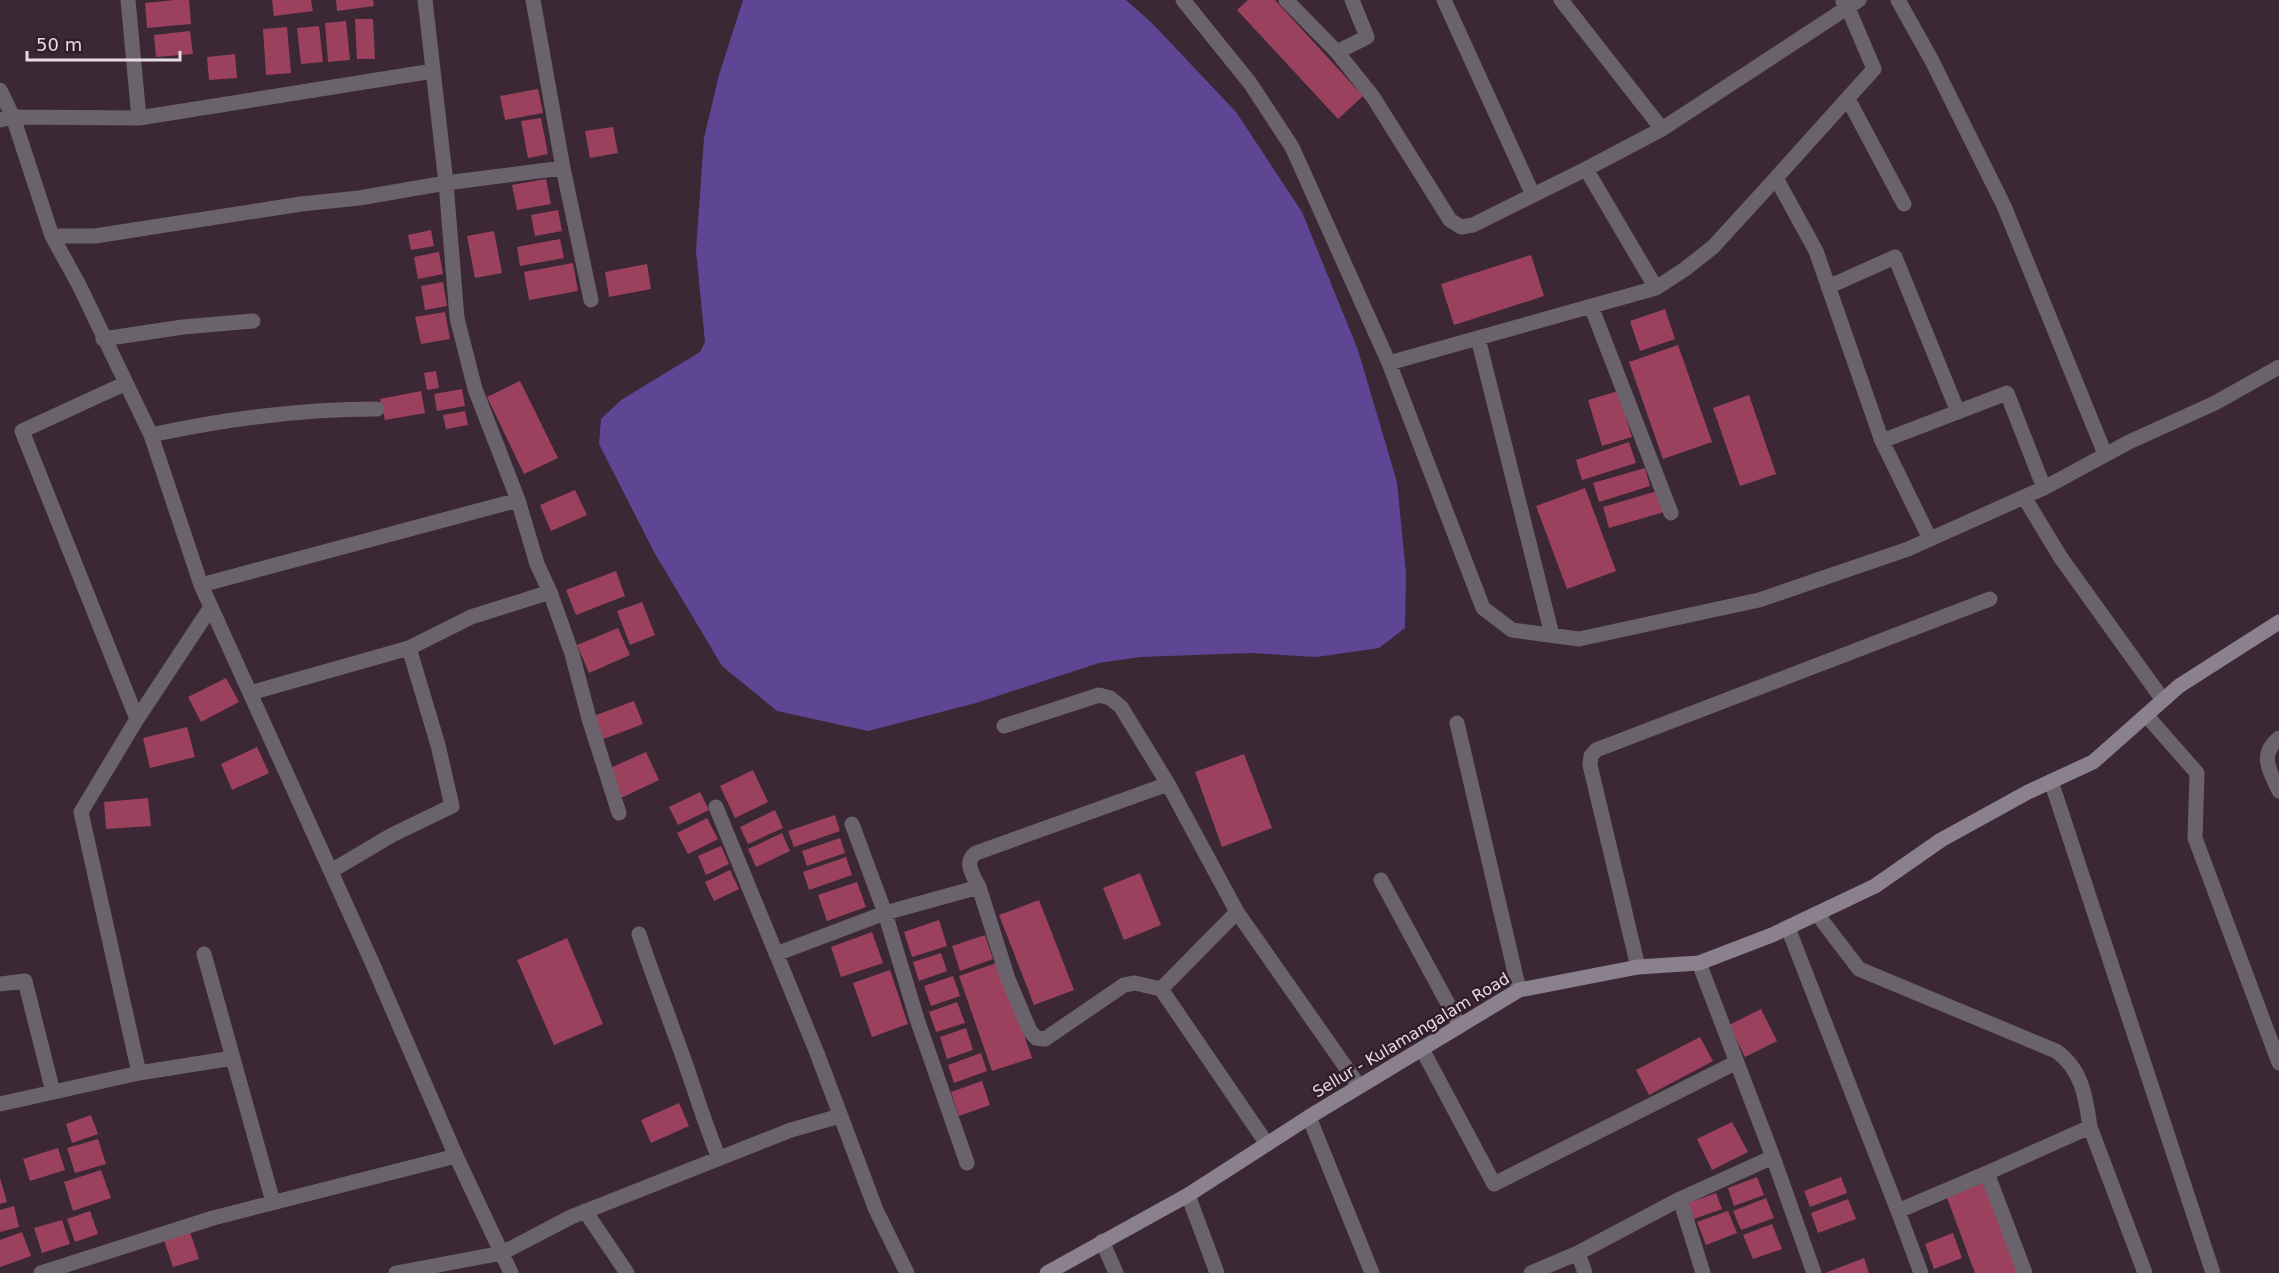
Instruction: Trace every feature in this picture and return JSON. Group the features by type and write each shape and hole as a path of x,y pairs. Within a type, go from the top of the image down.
{"main road":[{"name":"Sellur - Kulamangalam Road","path":"1047,1273 1188,1195 1359,1086 1519,990 1638,967 1699,963 1788,928 1875,886 1941,840 2051,781 2093,762 2179,686 2279,622"}],"street":[{"path":"128,0 139,118"},
{"path":"425,0 446,183 458,318 475,389 518,500 537,564 550,592 572,654 590,722 619,813"},
{"path":"533,0 563,168 591,300"},
{"path":"1183,0 1250,83 1292,147 1389,363 1483,608 1512,630 1579,639 1759,600 1908,549 2044,488 2106,454 2215,403 2279,367"},
{"path":"1286,0 1337,52 1373,97 1450,220 1461,226 1473,225 1662,129 1850,3 1875,69 1713,247 1656,288 1389,363"},
{"path":"1337,52 1367,37 1352,0"},
{"path":"1444,0 1533,195"},
{"path":"1561,0 1662,129"},
{"path":"1898,0 1931,59 2004,206 2106,454"},
{"path":"7,119 139,118 433,71"},
{"path":"0,90 7,119 52,236 151,435 201,585 331,871 456,1156 511,1273"},
{"path":"1848,99 1904,204"},
{"path":"52,236 95,236 301,204 359,198 446,183 563,168"},
{"path":"1586,169 1656,288"},
{"path":"1776,178 1816,251 1882,441 1930,539"},
{"path":"1828,287 1895,257 1958,412"},
{"path":"1591,306 1671,513"},
{"path":"103,339 183,327 253,321"},
{"path":"1478,338 1552,635"},
{"path":"124,384 22,431 137,719"},
{"path":"1882,441 2007,393 2044,488"},
{"path":"151,435 186,427 332,409 377,408"},
{"path":"2024,497 2067,567 2163,700"},
{"path":"201,585 518,500"},
{"path":"250,693 409,648 471,617 550,592"},
{"path":"1638,967 1590,765 1596,750 1990,599"},
{"path":"139,1073 81,812 137,719 211,607"},
{"path":"331,871 392,835 452,806 438,745 409,648"},
{"path":"1004,726 1099,695 1110,698 1121,707 1168,784 1237,912 1359,1086"},
{"path":"2146,715 2197,773 2195,838 2279,1063"},
{"path":"1457,723 1519,990"},
{"path":"2279,738 2271,744 2267,752 2267,762 2279,791"},
{"path":"2051,781 2213,1273"},
{"path":"1168,784 975,853 968,862 979,887 1008,979 1030,1031 1036,1038 1045,1039 1124,985 1135,983 1157,987 1267,1144"},
{"path":"716,807 876,1210 907,1273"},
{"path":"852,824 885,913 917,1019 967,1163"},
{"path":"1381,880 1460,1026"},
{"path":"776,954 885,913 979,887"},
{"path":"1157,987 1237,912"},
{"path":"1817,914 1859,969 2056,1051 2067,1058 2079,1075 2090,1127 2145,1273"},
{"path":"1788,928 1921,1273"},
{"path":"639,934 654,983 676,1036 702,1116 719,1158"},
{"path":"204,954 273,1202"},
{"path":"1699,963 1773,1157 1814,1273"},
{"path":"0,984 24,981 53,1092"},
{"path":"1422,1049 1494,1184 1737,1062"},
{"path":"0,1104 139,1073 233,1058"},
{"path":"396,1273 502,1253 585,1211 791,1130 840,1116"},
{"path":"1309,1117 1372,1273"},
{"path":"1898,1211 2090,1127"},
{"path":"41,1273 213,1218 456,1156"},
{"path":"1531,1273 1578,1253 1680,1199 1773,1157"},
{"path":"1987,1173 2025,1273"},
{"path":"1188,1195 1217,1273"},
{"path":"1680,1199 1703,1273"},
{"path":"585,1211 627,1273"},
{"path":"1102,1242 1116,1273"},
{"path":"1578,1253 1585,1273"}],"shaded area":[{"path":"743,0 1126,0 1151,22 1236,112 1302,212 1358,350 1397,482 1406,573 1405,628 1379,648 1316,657 1250,653 1140,657 1099,663 976,703 868,731 777,711 722,666 654,552 599,444 601,419 621,400 700,352 705,342 696,251 704,138 719,75"}],"building":[{"path":"189,0 191,24 147,28 145,3"},
{"path":"272,0 311,0 313,11 274,16"},
{"path":"336,0 373,0 374,6 337,11"},
{"path":"1248,0 1275,0 1363,96 1338,119 1237,10"},
{"path":"355,19 373,19 375,59 357,59"},
{"path":"346,21 350,60 328,62 325,23"},
{"path":"319,26 323,62 301,64 297,28"},
{"path":"287,27 291,73 266,75 263,29"},
{"path":"190,31 193,54 156,57 154,35"},
{"path":"235,54 237,78 209,80 207,57"},
{"path":"538,89 543,113 505,120 500,96"},
{"path":"541,118 548,154 528,158 521,121"},
{"path":"613,127 618,153 590,158 585,131"},
{"path":"546,179 551,204 517,210 512,185"},
{"path":"558,210 562,231 535,236 531,215"},
{"path":"431,230 434,246 411,250 408,235"},
{"path":"494,231 502,273 475,278 467,236"},
{"path":"560,239 564,258 520,266 517,247"},
{"path":"439,252 443,274 418,279 414,257"},
{"path":"1531,255 1544,296 1454,325 1441,284"},
{"path":"573,263 578,291 529,300 524,272"},
{"path":"647,264 651,289 609,297 605,272"},
{"path":"443,282 447,306 425,310 421,286"},
{"path":"1665,309 1675,339 1640,351 1630,321"},
{"path":"445,312 450,339 421,344 415,317"},
{"path":"1678,345 1712,442 1663,459 1629,362"},
{"path":"436,371 439,388 427,390 424,373"},
{"path":"520,381 558,458 524,474 487,397"},
{"path":"462,389 465,406 437,411 434,394"},
{"path":"421,391 425,413 385,420 380,399"},
{"path":"1618,391 1632,437 1602,446 1588,400"},
{"path":"1749,395 1776,474 1740,486 1713,408"},
{"path":"465,411 468,425 446,429 443,415"},
{"path":"1629,442 1636,463 1582,480 1576,460"},
{"path":"1645,468 1650,486 1599,502 1593,483"},
{"path":"1585,488 1616,571 1567,589 1536,506"},
{"path":"575,490 587,515 551,531 540,505"},
{"path":"1657,491 1664,512 1609,528 1603,507"},
{"path":"616,571 625,596 576,615 566,590"},
{"path":"642,602 655,635 630,645 617,611"},
{"path":"618,628 630,655 589,673 577,645"},
{"path":"226,678 239,702 201,722 188,697"},
{"path":"634,701 643,724 601,740 591,717"},
{"path":"187,727 195,757 150,768 143,738"},
{"path":"257,747 269,773 232,790 221,764"},
{"path":"646,752 659,780 621,798 608,769"},
{"path":"1244,754 1272,828 1222,847 1195,772"},
{"path":"753,770 768,802 735,818 720,786"},
{"path":"700,792 709,810 678,825 669,807"},
{"path":"148,798 151,826 106,829 104,802"},
{"path":"775,810 783,828 748,844 740,827"},
{"path":"835,815 840,831 794,847 788,831"},
{"path":"707,818 718,839 688,854 677,833"},
{"path":"782,833 790,851 756,867 748,849"},
{"path":"840,838 845,853 807,866 802,851"},
{"path":"721,846 729,864 706,875 698,856"},
{"path":"846,857 852,875 809,890 803,872"},
{"path":"730,870 739,889 714,901 705,882"},
{"path":"1140,873 1161,925 1124,940 1103,888"},
{"path":"857,882 866,907 827,921 818,895"},
{"path":"1039,900 1074,990 1034,1005 999,915"},
{"path":"939,920 947,946 912,957 904,932"},
{"path":"872,932 883,963 841,977 831,947"},
{"path":"985,935 993,959 960,971 952,946"},
{"path":"567,938 603,1024 554,1045 517,960"},
{"path":"941,953 947,971 919,981 913,962"},
{"path":"999,962 1032,1058 992,1071 959,976"},
{"path":"890,970 908,1024 872,1037 853,983"},
{"path":"953,976 960,996 931,1006 924,986"},
{"path":"957,1002 965,1023 936,1032 929,1012"},
{"path":"1761,1009 1777,1041 1745,1057 1729,1025"},
{"path":"966,1028 973,1050 947,1059 940,1037"},
{"path":"1700,1037 1713,1061 1649,1095 1636,1070"},
{"path":"981,1053 987,1071 954,1083 948,1065"},
{"path":"982,1081 990,1105 959,1116 951,1092"},
{"path":"679,1103 689,1126 651,1143 641,1120"},
{"path":"91,1115 98,1134 72,1143 66,1124"},
{"path":"1732,1122 1748,1152 1712,1170 1697,1139"},
{"path":"98,1139 106,1164 75,1173 67,1148"},
{"path":"58,1148 65,1170 30,1181 23,1159"},
{"path":"101,1170 111,1198 73,1211 64,1182"},
{"path":"1757,1177 1764,1195 1734,1206 1728,1188"},
{"path":"1841,1177 1847,1193 1810,1207 1804,1191"},
{"path":"0,1178 7,1202 0,1204"},
{"path":"1984,1181 2019,1273 1975,1273 1946,1195"},
{"path":"1716,1193 1722,1209 1694,1219 1688,1203"},
{"path":"1766,1198 1774,1218 1741,1230 1733,1211"},
{"path":"1848,1199 1856,1219 1818,1233 1811,1213"},
{"path":"14,1206 19,1227 0,1232 0,1210"},
{"path":"90,1211 98,1234 75,1242 67,1219"},
{"path":"1728,1211 1737,1233 1706,1245 1697,1222"},
{"path":"62,1220 70,1244 42,1253 34,1228"},
{"path":"1772,1224 1782,1249 1753,1259 1743,1235"},
{"path":"22,1232 31,1256 0,1267 0,1240"},
{"path":"190,1232 199,1259 173,1267 164,1240"},
{"path":"1953,1233 1962,1258 1934,1269 1925,1244"},
{"path":"1864,1258 1869,1273 1825,1273"}]}
